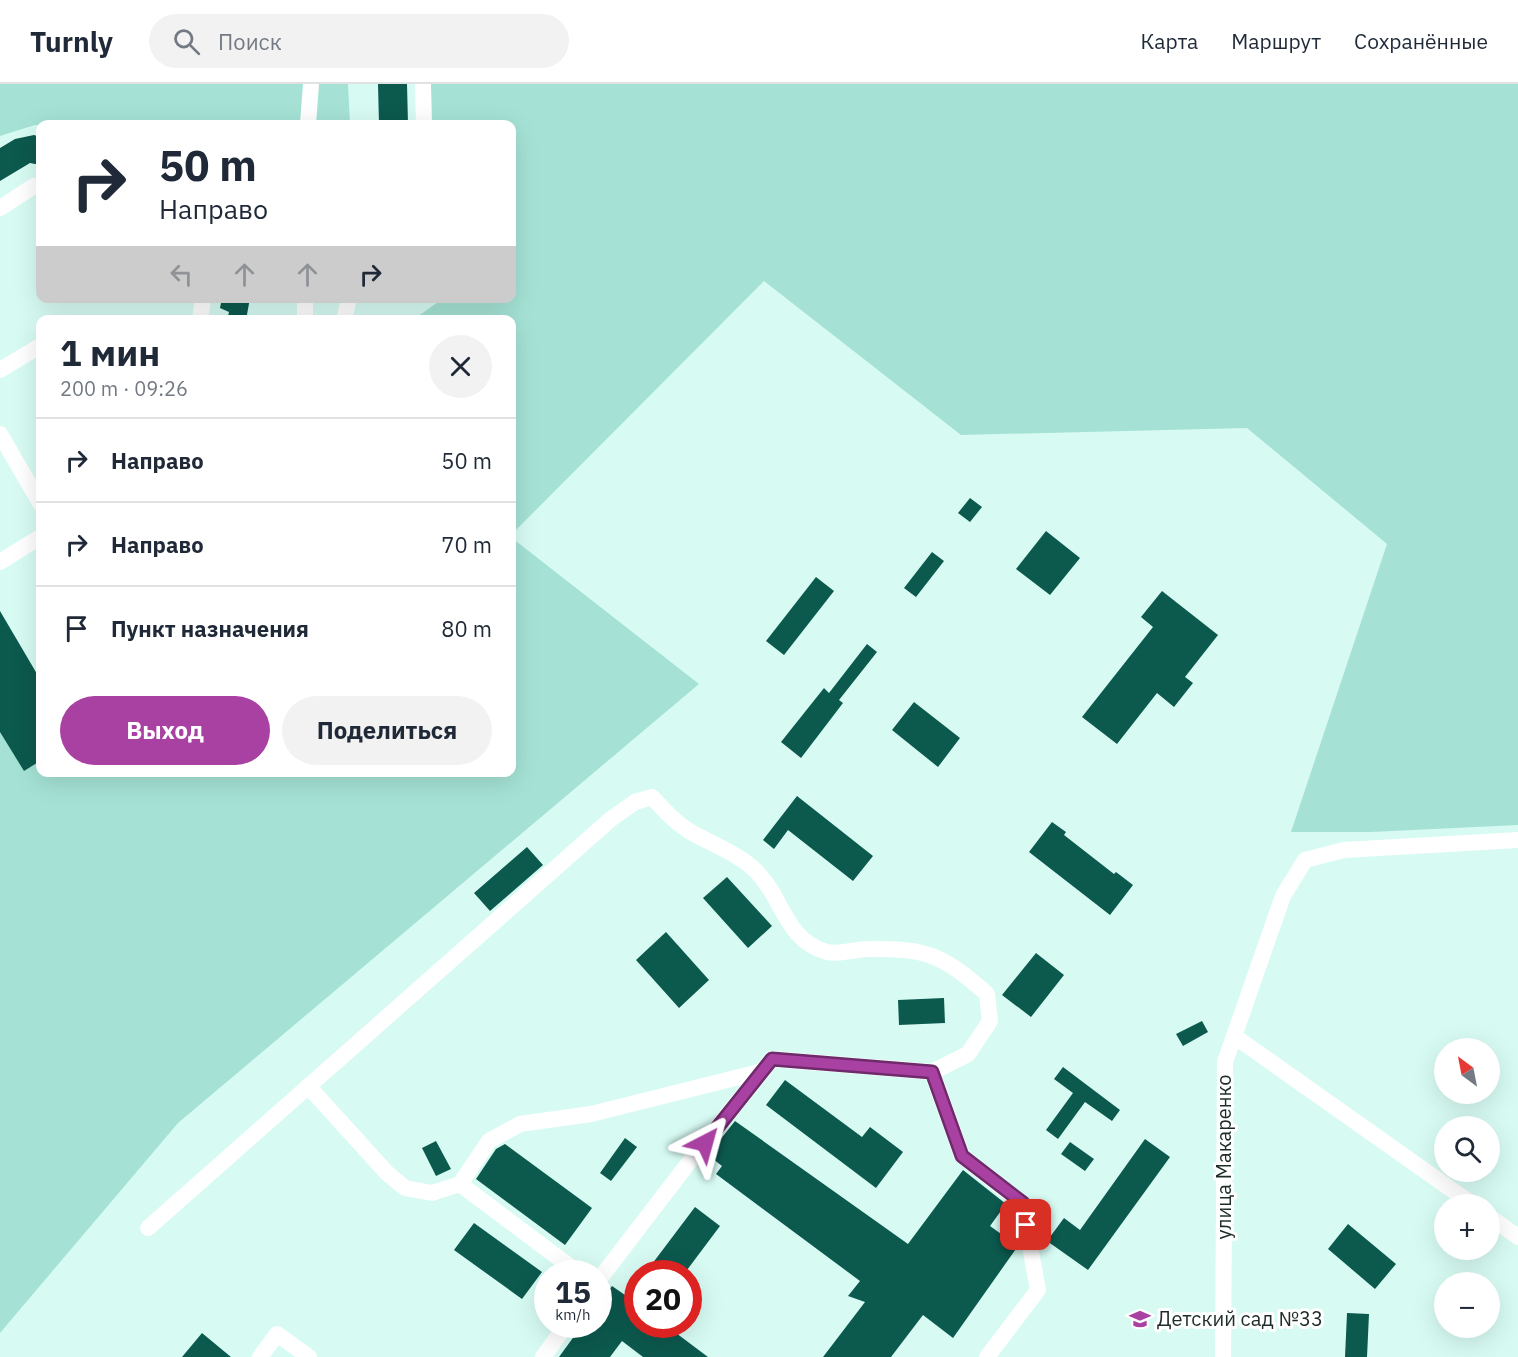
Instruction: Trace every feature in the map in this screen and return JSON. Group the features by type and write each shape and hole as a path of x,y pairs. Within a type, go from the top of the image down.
{"street":[{"path":"308,120 310,84"},
{"path":"423,84 424,120"},
{"path":"0,208 36,187"},
{"path":"0,370 36,348"},
{"path":"0,434 36,496"},
{"path":"0,562 36,540"},
{"path":"148,1227 611,819 635,802 652,797 670,817 687,830 758,872 790,928 810,945 828,952 866,949 905,950 935,955 964,974 987,994 990,1021 968,1054 932,1072 772,1059 612,1263"},
{"name":"улица Макаренко","path":"1223,1357 1225,1062 1283,896 1305,860 1344,850 1518,840"},
{"path":"1234,1036 1458,1194"},
{"path":"308,1086 387,1173 405,1188 432,1193 460,1184 489,1141 520,1124 591,1114 763,1071"},
{"path":"932,1072 962,1156 1023,1203 1038,1290 987,1357"},
{"path":"460,1184 561,1260"},
{"path":"1500,1224 1518,1237"},
{"path":"260,1357 277,1334 309,1357"},
{"path":"543,1357 557,1338"}],"green space":[{"path":"0,84 348,84 350,120 36,120 36,125 0,136"},
{"path":"430,84 1518,84 1518,825 1371,832 1291,832 1387,544 1247,428 961,435 764,281 516,530 516,315 420,315 436,303 516,303 516,120 430,120"},
{"path":"516,541 699,684 178,1123 0,1333 0,619 36,679 36,777 516,777"}],"building":[{"path":"378,84 407,84 408,120 379,120"},
{"path":"36,136 36,164 30,163 0,181 0,148 15,139"},
{"path":"221,303 249,303 247,315 228,315 229,312 220,308"},
{"path":"970,498 982,507 970,522 958,513"},
{"path":"1046,531 1080,558 1050,595 1016,569"},
{"path":"932,552 944,561 916,597 904,588"},
{"path":"816,577 834,591 784,655 766,641"},
{"path":"1162,591 1218,635 1185,677 1193,683 1174,707 1157,693 1117,744 1082,717 1153,627 1141,617"},
{"path":"0,611 36,672 36,764 24,771 0,732"},
{"path":"867,644 877,652 839,700 843,703 801,758 781,742 824,688 829,693"},
{"path":"914,702 960,738 938,767 892,730"},
{"path":"797,796 873,856 853,881 788,830 774,849 763,840"},
{"path":"1052,822 1066,832 1064,835 1114,874 1116,872 1133,885 1110,915 1029,852"},
{"path":"527,847 543,865 490,911 474,893"},
{"path":"727,877 772,926 748,948 703,898"},
{"path":"666,932 709,980 679,1008 636,960"},
{"path":"1036,953 1064,975 1031,1017 1002,995"},
{"path":"944,998 945,1023 899,1025 898,1000"},
{"path":"1202,1021 1208,1032 1183,1046 1176,1034"},
{"path":"1063,1067 1120,1110 1112,1121 1085,1102 1058,1139 1046,1130 1073,1093 1054,1079"},
{"path":"785,1080 862,1137 870,1127 903,1152 876,1188 766,1105"},
{"path":"735,1121 908,1244 963,1170 1006,1204 990,1226 1018,1246 953,1338 923,1315 891,1357 823,1357 865,1302 848,1296 860,1281 716,1174 722,1166 708,1155"},
{"path":"625,1138 637,1147 611,1181 600,1173"},
{"path":"1145,1139 1170,1157 1088,1270 1047,1241 1064,1218 1080,1230"},
{"path":"436,1141 451,1169 436,1176 422,1148"},
{"path":"1070,1142 1094,1159 1085,1171 1061,1154"},
{"path":"505,1144 592,1208 565,1245 476,1179 496,1149"},
{"path":"695,1207 720,1226 694,1260 655,1260"},
{"path":"474,1223 534,1266 534,1283 522,1299 454,1250"},
{"path":"1348,1224 1396,1264 1375,1289 1328,1249"},
{"path":"612,1286 624,1294 624,1338 683,1338 708,1357 643,1357 622,1341 610,1357 559,1357 573,1338 612,1338"},
{"path":"1347,1313 1369,1314 1367,1357 1345,1357"},
{"path":"202,1333 231,1357 182,1357"}],"place":[{"name":"Детский сад №33","path":"1140,1319"}],"route":[{"path":"705,1143 772,1059 932,1072 962,1156 1023,1203 1026,1225"}]}
